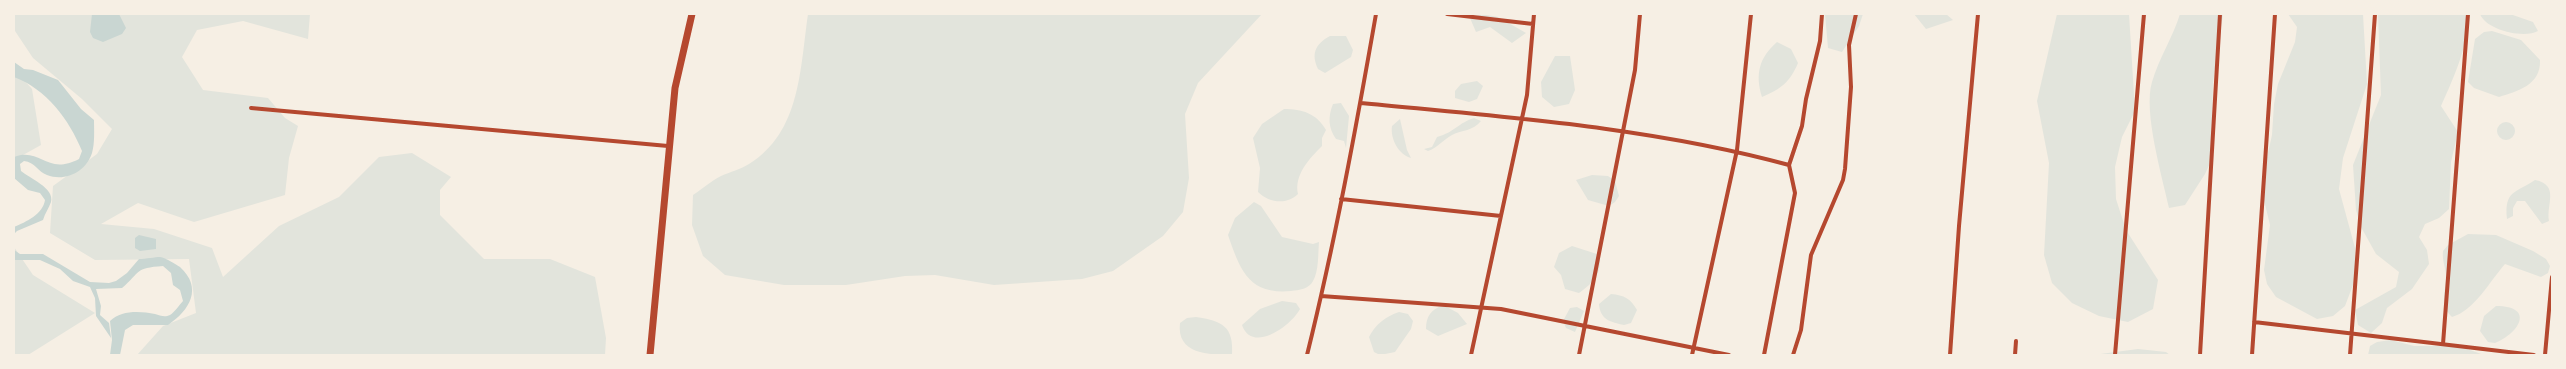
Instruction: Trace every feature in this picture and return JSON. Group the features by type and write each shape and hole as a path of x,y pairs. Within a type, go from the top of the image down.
{"street":[{"path":"650,355 668,146 675,88 692,14"},
{"path":"1307,355 1321,296 1361,103 1376,14"},
{"path":"1447,14 1533,24"},
{"path":"1470,355 1527,95 1534,14"},
{"path":"1579,355 1624,133 1635,70 1640,14"},
{"path":"1692,355 1737,150 1751,14"},
{"path":"1764,355 1795,193 1789,164 1802,126 1806,99 1820,41 1822,14"},
{"path":"1793,355 1800,330 1811,255 1843,180 1846,169 1851,87 1849,46 1856,14"},
{"path":"1950,355 1958,226 1978,14"},
{"path":"2116,355 2144,14"},
{"path":"2200,355 2220,14"},
{"path":"2252,355 2275,14"},
{"path":"2350,355 2375,14"},
{"path":"2443,344 2468,14"},
{"path":"1361,103 1522,118 1737,150 1789,164"},
{"path":"250,108 668,146"},
{"path":"1341,199 1501,216"},
{"path":"2545,355 2552,277"},
{"path":"1321,296 1501,309 1729,355"},
{"path":"2254,322 2534,355"},
{"path":"2015,355 2016,341"}],"shaded area":[{"path":"14,14 310,14 308,39 243,21 197,30 182,57 203,90 268,98 285,118 298,126 289,158 285,195 194,222 138,203 101,224 154,229 212,248 223,277 279,226 339,197 379,157 412,153 451,177 440,190 440,215 484,259 550,259 595,277 606,338 605,355 137,355 163,326 196,313 189,259 95,260 50,233 53,186 97,154 112,129 82,99 33,58 15,31"},
{"path":"92,14 119,14 126,28 122,34 103,42 93,38 90,32"},
{"path":"808,14 1262,14 1198,83 1185,114 1189,178 1183,212 1163,236 1113,271 1082,279 994,285 935,275 905,276 846,285 784,285 725,275 703,256 692,225 693,195 717,178 749,164 766,151 779,135 788,117 800,77"},
{"path":"1481,14 1498,17 1526,33 1512,43 1490,27 1476,32 1470,18"},
{"path":"1825,14 1863,14 1859,26 1842,52 1828,48"},
{"path":"1914,14 1946,14 1953,20 1926,29"},
{"path":"2057,14 2129,14 2135,111 2122,137 2115,167 2116,199 2126,230 2158,280 2153,309 2128,322 2099,316 2072,303 2052,283 2044,255 2049,163 2037,101"},
{"path":"2180,14 2223,14 2213,83 2211,161 2205,174 2185,205 2169,208 2154,144 2150,94 2155,73"},
{"path":"2288,14 2363,14 2367,84 2343,158 2339,189 2355,248 2356,277 2345,306 2333,316 2317,319 2276,297 2267,284 2264,270 2270,225 2263,196 2262,180 2272,135 2274,104 2278,84 2295,42 2297,27"},
{"path":"2378,14 2469,14 2463,50 2441,106 2458,132 2451,162 2449,209 2439,218 2425,224 2419,237 2427,250 2429,264 2412,289 2387,308 2382,323 2371,333 2358,325 2355,310 2396,287 2399,272 2376,254 2361,227 2356,210 2353,165 2381,95"},
{"path":"2480,14 2510,14 2533,22 2538,31 2524,34 2506,32 2490,25"},
{"path":"2492,31 2521,40 2540,60 2537,75 2527,86 2499,97 2474,88 2468,82 2475,39 2484,32"},
{"path":"1330,36 1346,36 1353,50 1351,57 1325,73 1318,69 1315,54 1321,42"},
{"path":"1777,42 1791,49 1798,63 1792,75 1780,88 1762,97 1759,81 1760,67 1766,54"},
{"path":"1555,56 1570,56 1575,90 1569,104 1554,107 1542,97 1541,82"},
{"path":"14,62 24,69 33,70 58,80 81,109 94,120 94,141 89,160 80,170 68,176 54,177 44,174 31,163 24,161 20,164 21,171 49,192 51,202 43,220 17,231 14,234 14,227 33,217 44,205 45,200 40,193 28,190 14,178 14,157 31,155 51,163 59,164 68,163 79,159 82,151 77,139 55,106 36,89 26,82 14,77"},
{"path":"14,69 32,89 41,145 14,160"},
{"path":"1477,81 1483,86 1477,99 1469,102 1455,98 1455,91 1461,84"},
{"path":"1341,103 1349,116 1346,148 1344,141 1336,139 1333,135 1330,126 1330,113 1333,104"},
{"path":"1284,109 1308,113 1318,120 1326,130 1322,138 1322,146 1312,156 1300,174 1297,187 1298,194 1289,200 1278,201 1262,196 1258,192 1260,168 1253,138 1262,124"},
{"path":"1474,118 1481,121 1474,127 1452,135 1431,150 1428,151 1424,149 1432,147 1437,137 1448,133 1464,122"},
{"path":"1400,119 1407,150 1411,158 1399,150 1392,136 1392,126"},
{"path":"2502,122 2510,122 2515,127 2513,138 2510,140 2502,140 2497,135 2497,127"},
{"path":"1592,175 1608,176 1615,181 1619,196 1615,202 1609,206 1588,200 1576,180"},
{"path":"2535,180 2543,182 2550,191 2549,221 2542,224 2525,201 2517,201 2513,208 2513,216 2507,219 2507,202 2510,197 2517,190"},
{"path":"1254,202 1261,206 1282,237 1313,244 1319,242 1318,262 1315,277 1309,286 1304,289 1291,291 1265,289 1248,278 1242,269 1228,235 1235,218"},
{"path":"2468,234 2496,235 2533,251 2546,259 2550,266 2548,273 2541,277 2505,264 2481,295 2467,309 2452,317 2445,307 2444,302 2446,274 2443,251 2448,245"},
{"path":"139,235 156,239 156,249 140,251 135,248 135,238"},
{"path":"1572,246 1600,255 1599,268 1596,277 1579,293 1565,289 1561,275 1554,267 1559,253"},
{"path":"14,247 33,275 95,313 28,355 14,355"},
{"path":"14,250 20,254 43,254 90,282 109,283 116,281 127,273 139,259 160,257 180,267 187,275 191,283 191,298 188,306 168,325 133,325 125,330 120,355 110,355 112,340 110,321 114,317 131,312 168,316 174,312 183,301 180,290 173,285 171,273 163,266 147,268 139,272 122,288 96,289 101,306 100,315 109,323 111,338 96,316 95,298 90,287 73,281 60,269 40,260 14,260"},
{"path":"1611,294 1620,295 1627,298 1635,306 1637,310 1631,323 1624,325 1615,323 1604,317 1599,304"},
{"path":"1282,301 1296,303 1300,309 1289,323 1271,334 1262,337 1254,337 1247,333 1242,325 1260,309"},
{"path":"1443,305 1458,313 1467,324 1438,336 1426,329 1426,324 1432,311"},
{"path":"2496,306 2508,307 2516,310 2520,321 2511,333 2504,339 2495,343 2488,342 2480,331 2484,316"},
{"path":"1577,307 1584,311 1575,332 1566,328 1563,321 1570,308"},
{"path":"1399,312 1408,314 1413,321 1411,329 1395,352 1380,355 1374,352 1369,337 1371,333 1381,322"},
{"path":"1196,317 1219,323 1228,331 1231,337 1232,355 1196,351 1183,341 1180,333 1180,323 1187,318"},
{"path":"2391,340 2414,346 2459,346 2484,355 2368,355 2370,346 2377,342"},
{"path":"2138,349 2166,352 2170,355 2093,355"}]}
